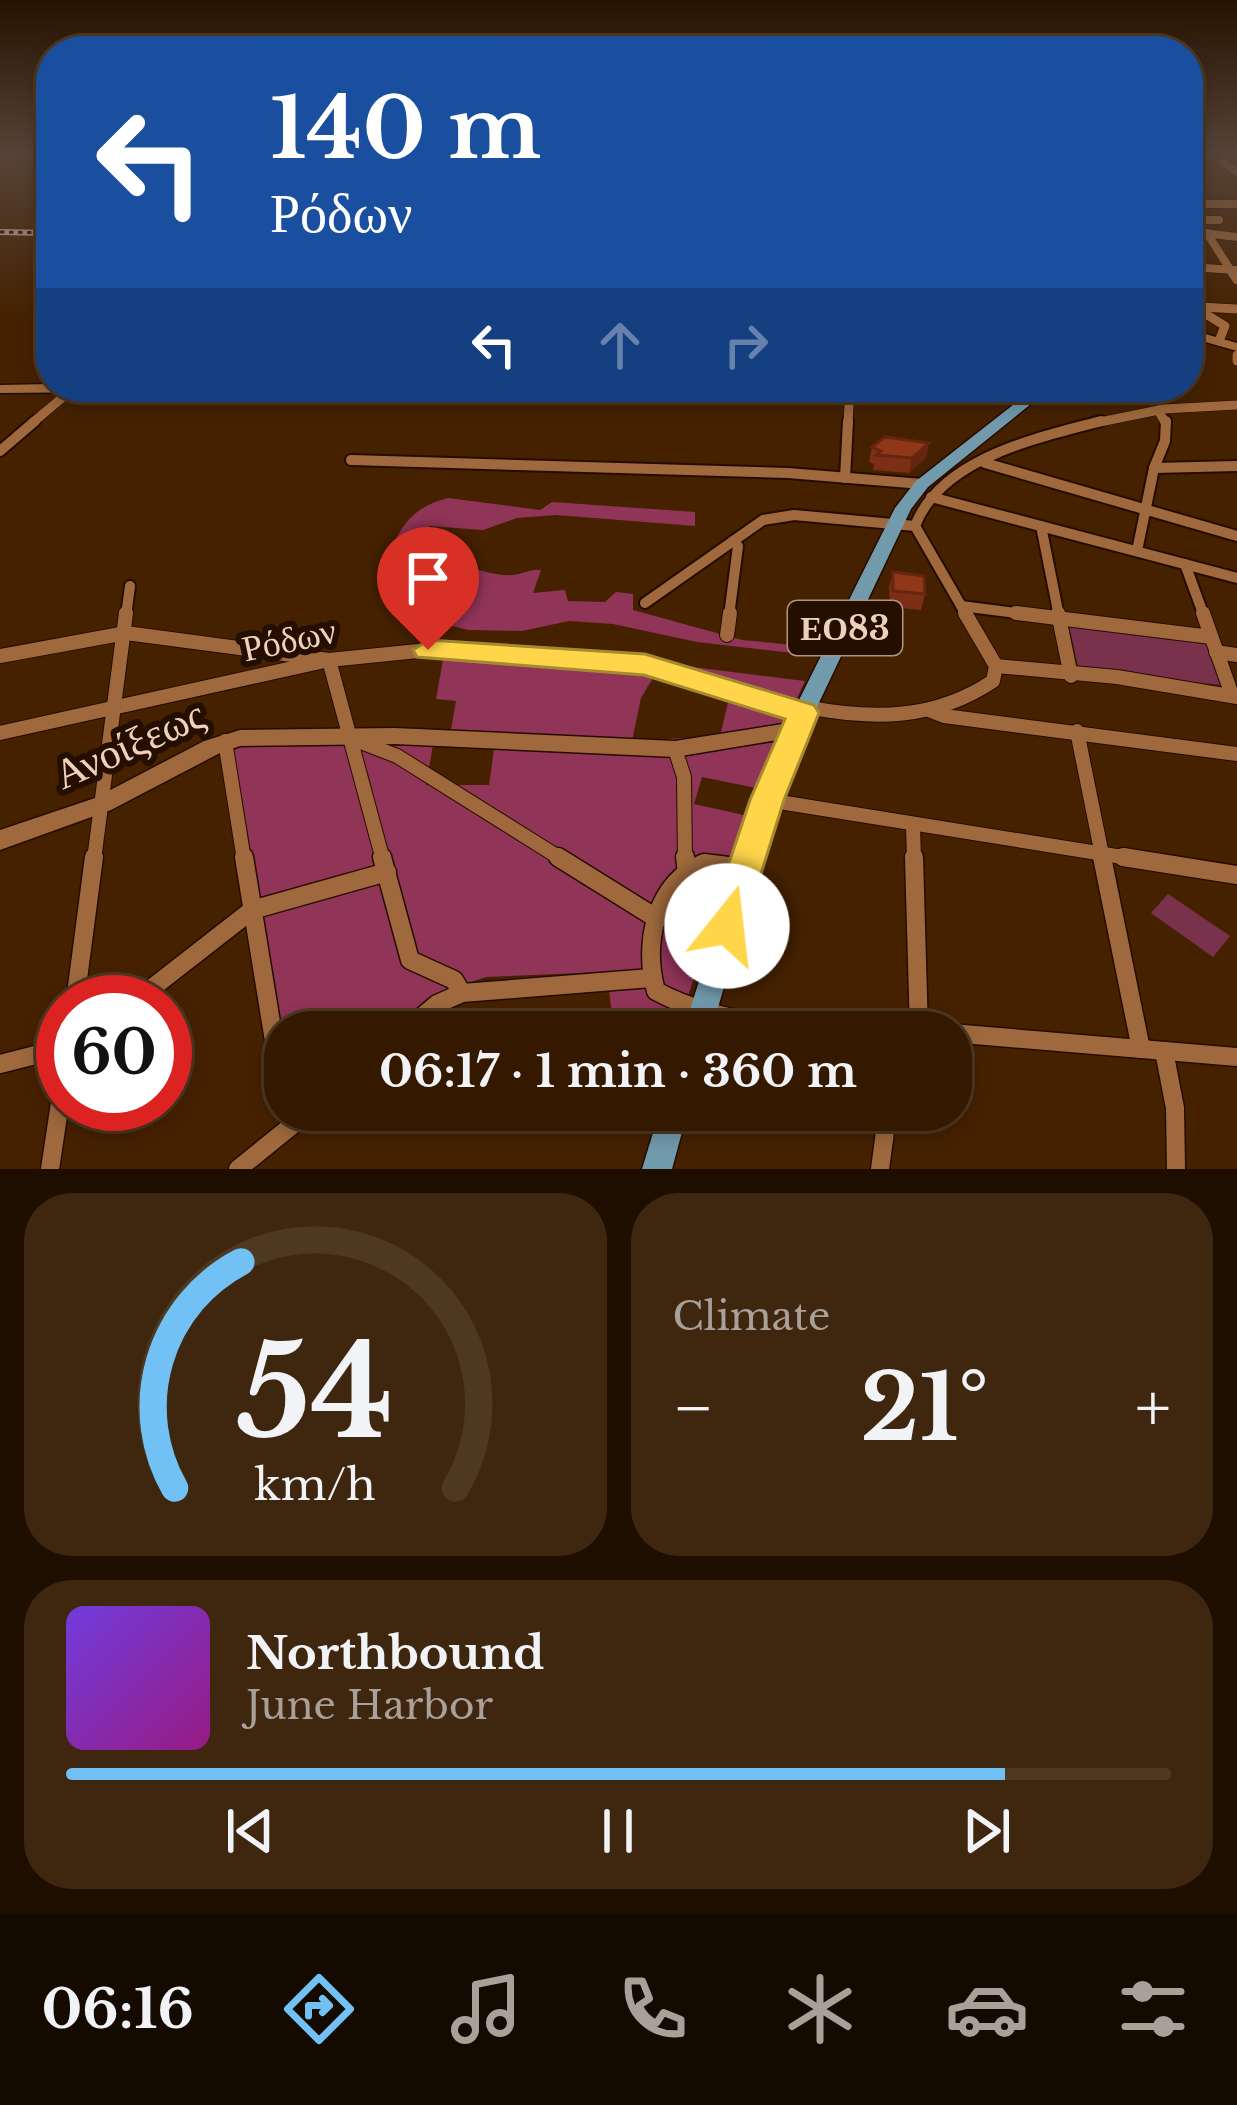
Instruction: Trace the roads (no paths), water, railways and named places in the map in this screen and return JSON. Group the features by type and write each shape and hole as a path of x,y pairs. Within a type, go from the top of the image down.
{"main road":[{"name":"ΕΟ83","path":"703,1011 744,868 802,716 926,490 1028,402"},
{"path":"657,1169 668,1131"}],"street":[{"path":"1203,220 1220,220"},
{"path":"1203,232 1237,237"},
{"path":"1208,233 1237,280"},
{"path":"1203,268 1233,269"},
{"path":"1203,308 1237,309"},
{"path":"1203,310 1226,327 1219,341"},
{"path":"1203,340 1219,341 1237,355"},
{"path":"1203,343 1237,355"},
{"path":"0,389 36,389"},
{"path":"0,451 58,402"},
{"path":"845,478 849,402"},
{"path":"926,490 1026,442 1158,410 1236,408"},
{"path":"1137,551 1154,467 1165,441 1166,422 1158,410"},
{"path":"351,460 845,478 926,490 1237,578"},
{"path":"984,462 1237,536"},
{"path":"1154,467 1237,466"},
{"path":"645,603 733,541 778,516 905,526 996,666 993,681 981,690 928,710"},
{"path":"1041,526 1071,676"},
{"path":"727,635 738,546 733,541"},
{"path":"1185,564 1235,696"},
{"path":"79,975 130,586"},
{"path":"961,606 1211,637"},
{"path":"0,656 126,633 329,660 410,960 454,980 462,993"},
{"name":"Ρόδων","path":"0,733 329,660 428,650 645,664 802,716 868,718 928,710"},
{"path":"1216,652 1237,655"},
{"path":"996,666 1071,676 1117,676 1235,696"},
{"path":"928,710 944,716 1237,754"},
{"name":"Ανοίξεως","path":"0,840 104,804 226,741 395,736 675,749 802,716"},
{"path":"1077,731 1141,1049"},
{"path":"352,739 397,756 656,918"},
{"path":"226,741 270,1011"},
{"path":"675,749 683,781 681,850 687,873"},
{"path":"767,800 1237,875"},
{"path":"906,1011 913,826"},
{"path":"685,1011 666,999 650,978 656,918 694,866 721,861 744,868"},
{"path":"169,975 252,910 387,872"},
{"path":"429,1011 462,993 650,978"},
{"path":"972,1035 1237,1057"},
{"path":"1164,1051 1175,1108 1177,1169"},
{"path":"0,1064 36,1055"},
{"path":"50,1169 56,1131"},
{"path":"238,1169 273,1131"},
{"path":"880,1169 885,1131"}],"railway":[{"path":"0,232 36,233"}]}
